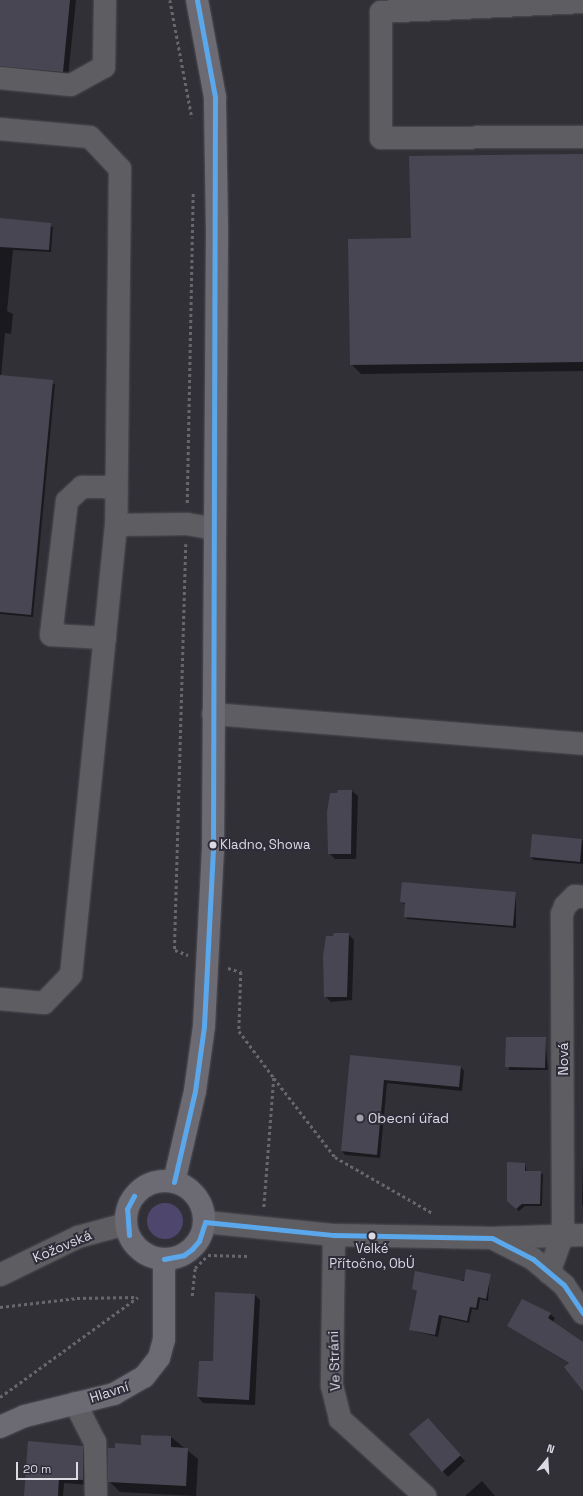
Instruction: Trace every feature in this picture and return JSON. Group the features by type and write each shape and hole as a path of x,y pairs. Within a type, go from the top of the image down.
{"main road":[{"path":"174,1182 200,1060 218,965 213,714 215,97 197,0"},
{"path":"160,1181 174,1182 197,1196 205,1222 192,1249 164,1259 143,1252 129,1235 126,1224 127,1209 134,1196 160,1181"},
{"name":"Hlavní","path":"0,1427 25,1416 124,1390 144,1377 159,1358 164,1339 164,1259"}],"street":[{"path":"0,78 71,85 104,67 105,0"},
{"path":"583,2 381,12 381,138 583,136"},
{"path":"0,129 90,137 120,169 116,525 71,975 44,1003 0,999"},
{"path":"105,638 51,635 67,501 82,487 116,487"},
{"path":"116,525 187,524 214,529"},
{"path":"213,714 583,744"},
{"name":"Nová","path":"573,1234 562,914 565,906 575,896 583,897"},
{"path":"205,1222 334,1235 492,1238 573,1234"},
{"name":"Kožovská","path":"0,1275 78,1237 126,1224"},
{"path":"549,1273 573,1234"},
{"name":"Ve Stráni","path":"334,1235 332,1386 340,1419 425,1496"},
{"path":"492,1238 533,1259 564,1285 583,1312"},
{"path":"75,1403 95,1442 96,1496"}],"path":[{"path":"170,0 193,122"},
{"path":"193,184 187,524 176,950 241,972 239,1031 335,1157 439,1217"},
{"path":"264,1210 274,1078"},
{"path":"192,1296 195,1268 208,1255 249,1256"},
{"path":"0,1396 138,1297"},
{"path":"0,1307 77,1298 143,1297"}],"shaded area":[{"path":"168,1203 178,1208 182,1214 182,1228 178,1234 172,1238 162,1239 152,1234 148,1228 147,1218 152,1208 158,1204"}],"building":[{"path":"0,0 70,0 63,72 0,66"},
{"path":"583,154 583,362 350,365 348,239 411,238 409,156"},
{"path":"0,218 51,223 49,250 0,247"},
{"path":"0,375 53,380 31,615 0,612"},
{"path":"338,790 352,790 351,854 328,854 327,812 330,793 337,793"},
{"path":"532,834 582,839 580,862 530,857"},
{"path":"402,882 516,892 513,926 404,917 405,903 400,902"},
{"path":"334,933 349,933 347,997 324,997 323,956 326,936 333,936"},
{"path":"506,1037 546,1037 545,1068 505,1067"},
{"path":"350,1055 461,1066 459,1087 384,1080 377,1155 341,1151"},
{"path":"507,1162 525,1163 525,1171 541,1171 540,1204 522,1204 516,1209 507,1201"},
{"path":"466,1269 491,1274 486,1299 478,1297 476,1308 470,1307 467,1321 439,1315 435,1335 409,1330 417,1291 412,1289 415,1271 464,1281"},
{"path":"215,1292 255,1294 249,1400 197,1397 199,1361 213,1361"},
{"path":"522,1299 551,1313 548,1318 583,1342 583,1391 564,1367 569,1363 507,1326"},
{"path":"428,1418 461,1455 442,1472 409,1434"},
{"path":"141,1435 171,1436 171,1447 188,1448 186,1486 108,1482 108,1448 115,1448 115,1443 141,1445"},
{"path":"28,1441 83,1446 83,1480 59,1478 58,1496 24,1496"}],"transit line":[{"path":"174,1182 195,1091 204,1026 213,851 215,97 197,0"},
{"path":"129,1235 127,1209 134,1196"},
{"path":"205,1222 334,1235 492,1238 533,1259 564,1285 583,1313"},
{"path":"192,1249 199,1241 205,1222"},
{"path":"164,1259 184,1255 192,1249"}],"place":[{"name":"Kladno, Showa","path":"213,845"},
{"name":"Obecní úřad","path":"360,1118"},
{"name":"Velké Přítočno, ObÚ","path":"372,1236"}]}
